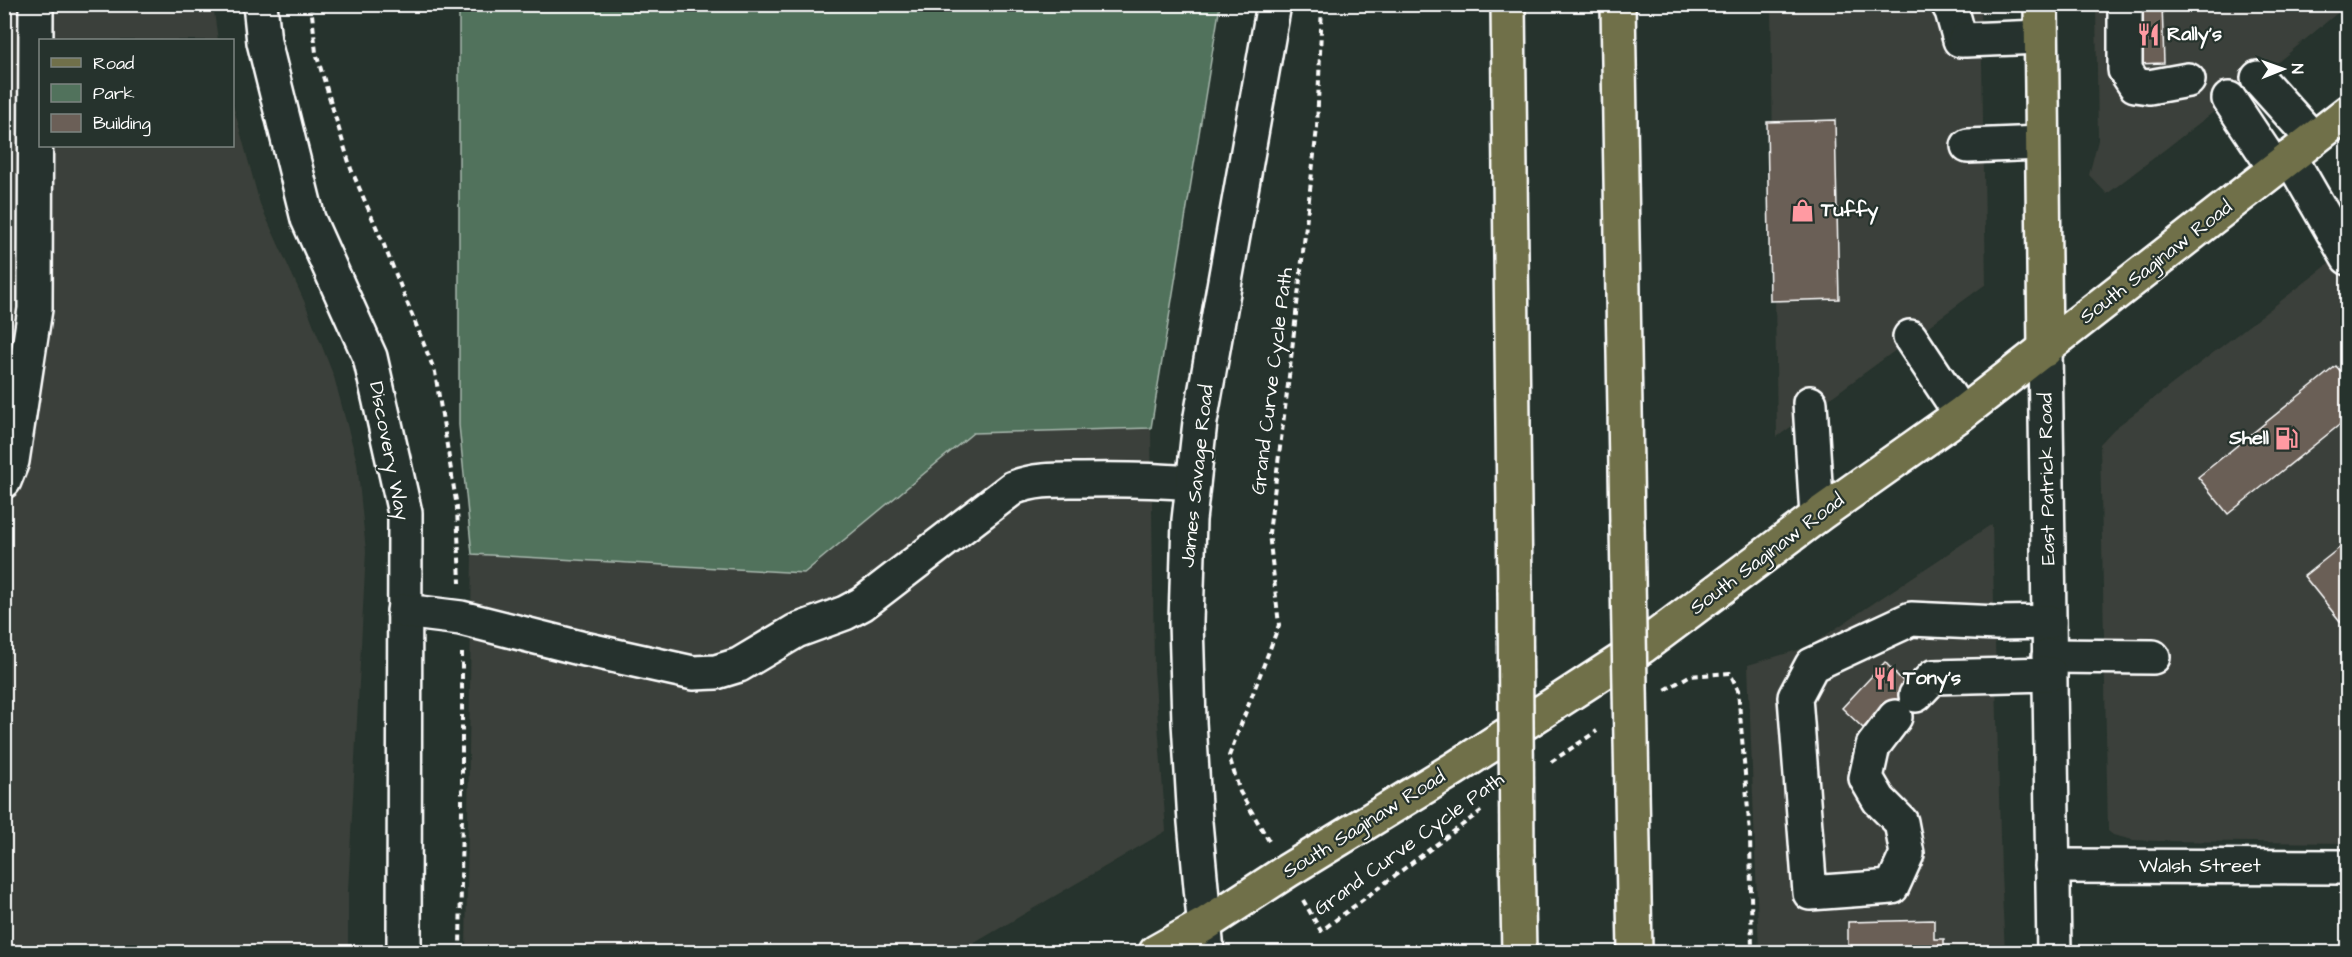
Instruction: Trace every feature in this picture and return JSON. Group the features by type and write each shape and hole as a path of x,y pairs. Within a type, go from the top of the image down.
{"main road":[{"path":"1508,4 1519,952"},
{"path":"1618,4 1635,952"},
{"name":"East Patrick Road","path":"2041,4 2045,350"},
{"name":"South Saginaw Road","path":"1156,952 1206,939 1287,871 1454,769 1642,647 1817,516 1961,414 2348,112"}],"street":[{"path":"4,481 12,461 34,309 36,4"},
{"name":"Discovery Way","path":"260,4 264,42 308,219 370,357 405,513 404,952"},
{"name":"James Savage Road","path":"1206,939 1195,822 1185,622 1187,549 1200,422 1274,4"},
{"path":"1948,4 1953,11 1962,40 2041,37"},
{"path":"2111,4 2112,67 2121,81 2149,87 2188,80"},
{"path":"2125,4 2125,70 2135,85"},
{"path":"2258,78 2293,154 2348,258"},
{"path":"2229,99 2293,154"},
{"path":"1968,146 2042,143"},
{"path":"1910,337 1961,414"},
{"name":"East Patrick Road","path":"2045,350 2054,952"},
{"path":"1810,403 1817,516"},
{"path":"404,611 461,618 693,673 716,672 739,665 796,631 845,613 862,604 1012,488 1029,482 1049,480 1146,480 1192,483"},
{"path":"2049,622 1997,623 1911,619 1812,665 1795,697 1810,893 1892,887 1907,854 1901,822 1880,800 1866,778 1873,746 1905,706 1933,677 1998,675 2049,665 2153,657"},
{"name":"Walsh Street","path":"2052,866 2348,867"}],"path":[{"name":"Grand Curve Cycle Path","path":"1322,4 1317,128 1269,534 1280,625 1229,756 1240,792 1321,931 1487,807"},
{"path":"1660,693 1689,676 1730,674 1738,690 1750,834 1752,952"},
{"path":"1545,766 1602,728"}],"shaded area":[{"path":"5,5 213,5 218,39 39,39 39,147 234,147 234,109 260,204 305,303 334,377 357,462 366,551 348,891 348,952 5,952"},
{"path":"1771,5 1981,5 1986,284 1777,437"},
{"path":"2096,5 2347,5 2272,67 2107,194 2089,175 2098,140"},
{"path":"2347,250 2347,843 2158,841 2133,840 2113,835 2108,831 2100,444 2114,429"},
{"path":"1151,428 1154,669 1166,831 959,952 466,952 472,554 804,573 973,433"},
{"path":"1992,524 2005,952 1759,952 1748,665 1808,647"}],"green space":[{"path":"459,5 1220,5 1151,428 973,433 804,573 472,554 459,425"}],"building":[{"name":"Rally's","path":"2135,4 2162,4 2164,63 2136,64"},
{"name":"Tuffy","path":"1835,120 1839,299 1770,301 1767,122"},
{"path":"2336,366 2348,380 2348,418 2228,514 2198,477"},
{"path":"2348,541 2348,631 2304,576"},
{"name":"Tony's","path":"1885,662 1924,704 1902,724 1884,708 1863,728 1842,708"},
{"path":"1934,920 1934,939 1944,939 1944,952 1848,952 1848,922"}],"place":[{"name":"Rally's","path":"2149,34"},
{"name":"Tuffy","path":"1803,210"},
{"name":"Shell","path":"2287,438"},
{"name":"Tony's","path":"1885,678"}]}
